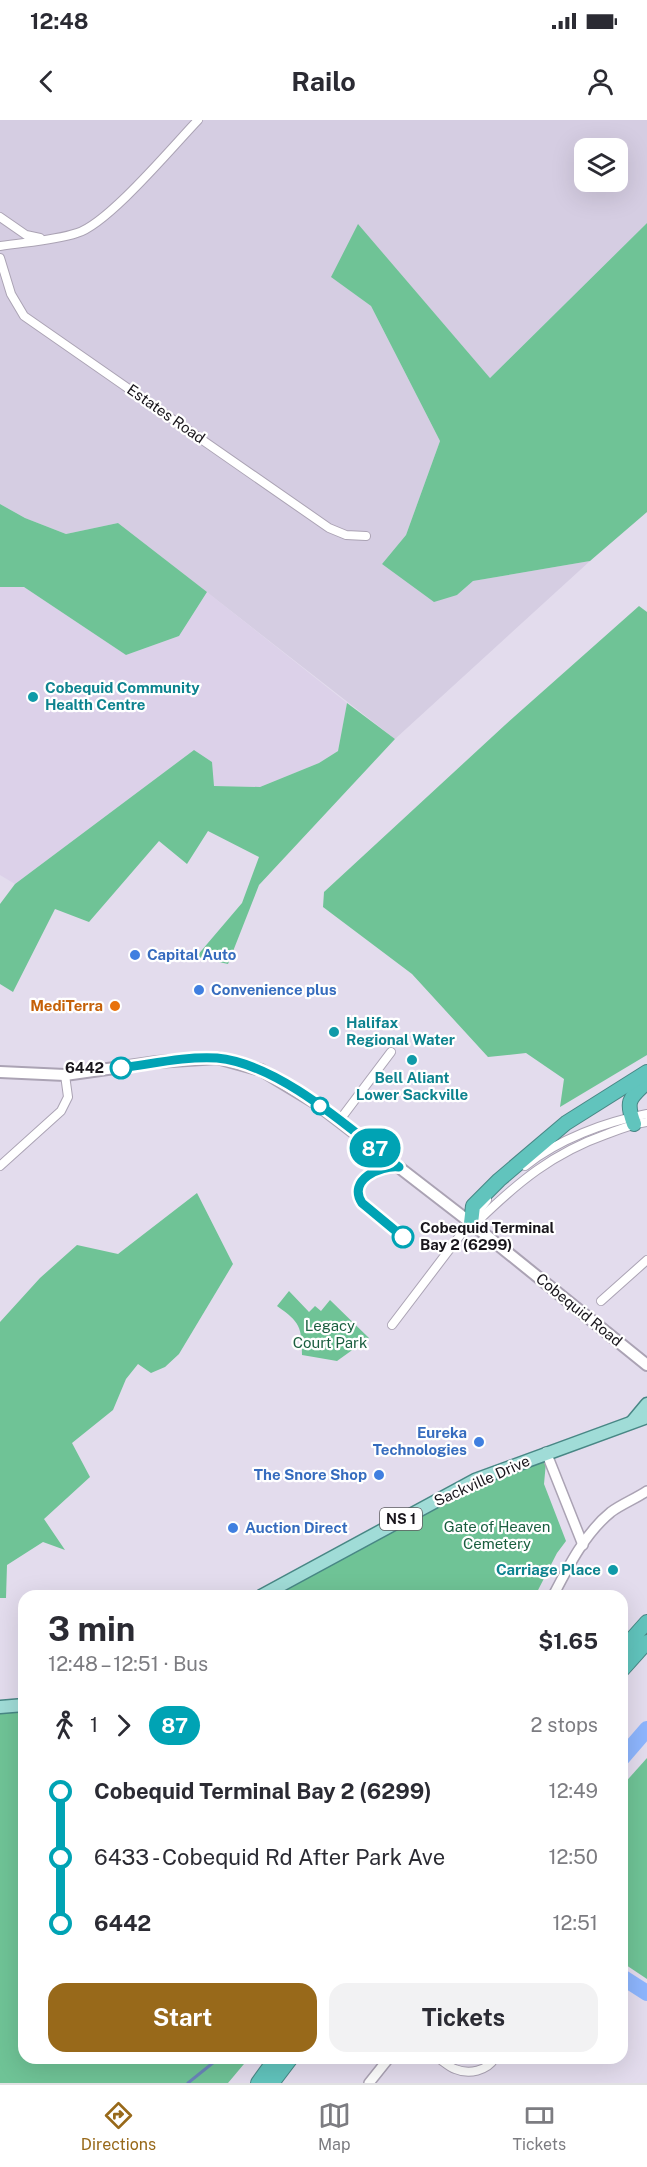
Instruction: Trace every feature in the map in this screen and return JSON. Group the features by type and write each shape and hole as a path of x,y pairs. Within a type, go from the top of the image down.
{"highway":[{"path":"471,1223 473,1206 499,1179 566,1123 647,1072"},
{"path":"638,1121 630,1100 647,1082"},
{"path":"628,1643 647,1622"},
{"path":"628,1665 647,1642"},
{"path":"628,1667 647,1650"},
{"path":"258,2083 272,2064"},
{"path":"272,2083 286,2064"}],"main road":[{"name":"Cobequid Road","path":"0,1072 65,1075 157,1062 217,1058 261,1070 339,1120 647,1365"},
{"path":"631,1423 647,1404"},
{"name":"Sackville Drive","path":"272,1590 456,1489 546,1452 647,1417"},
{"path":"0,1707 18,1705"}],"street":[{"path":"0,246 77,233 92,227 198,120"},
{"path":"0,217 26,235 44,239"},
{"name":"Estates Road","path":"0,258 11,294 24,316 329,528 346,535 366,537"},
{"path":"339,1120 391,1052"},
{"path":"0,1166 61,1111 68,1097 65,1075"},
{"path":"392,1325 499,1187 532,1160 594,1128 638,1121 647,1114"},
{"path":"601,1301 647,1260"},
{"path":"546,1452 583,1545"},
{"path":"557,1590 583,1545 610,1514 647,1491"},
{"path":"369,2083 384,2064"},
{"path":"447,2064 455,2069 468,2072 491,2064"}],"shaded area":[{"path":"0,120 647,120 647,223 490,378 358,225 332,277 371,306 440,441 406,535 382,564 457,595 473,581 590,561 395,739 118,523 66,534 25,518 0,504"},
{"path":"0,587 24,587 126,655 179,636 207,592 347,703 338,751 319,763 260,787 213,786 194,750 15,884 0,875"}],"green space":[{"path":"647,223 647,512 590,561 473,581 457,595 434,602 382,564 406,535 440,441 371,306 331,277 358,224 490,378"},
{"path":"0,504 25,518 66,534 118,523 207,592 179,636 126,655 24,587 0,587"},
{"path":"639,606 647,612 647,1055 560,1107 564,1079 526,1053 488,1057 412,974 323,907 324,892 505,725"},
{"path":"347,703 395,739 259,885 228,964 196,957 242,903 259,857 208,831 187,864 159,841 89,922 55,909 13,992 0,984 0,904 15,884 194,750 212,762 214,786 260,787 319,763 338,751"},
{"path":"197,1193 233,1264 179,1354 165,1367 151,1373 138,1364 126,1379 113,1410 72,1443 90,1477 44,1519 65,1550 43,1542 7,1565 6,1598 0,1598 0,1322 40,1278 77,1245 118,1254"},
{"name":"Legacy Court Park","path":"289,1291 309,1312 315,1306 321,1311 330,1300 369,1338 337,1361 302,1355 298,1326 291,1316 277,1306"},
{"name":"Gate of Heaven Cemetery","path":"547,1451 544,1484 566,1541 557,1553 538,1590 272,1590 360,1542"},
{"path":"18,1706 18,2064 244,2064 228,2083 0,2083 0,1707"},
{"path":"647,1758 647,1979 628,1966 628,1779"}],"waterway":[{"path":"628,1751 647,1729"},
{"path":"628,1981 647,1993"},
{"path":"188,2083 212,2064"}],"bus line":[{"name":"87","path":"121,1068 157,1062 217,1058 261,1070 314,1102 399,1167 389,1166 366,1176 357,1188 357,1196 362,1203 403,1237"}],"place":[{"name":"Cobequid Community Health Centre","path":"33,697"},
{"name":"Capital Auto","path":"135,955"},
{"name":"Convenience plus","path":"199,990"},
{"name":"MediTerra","path":"115,1006"},
{"name":"Halifax Regional Water","path":"334,1032"},
{"name":"Bell Aliant Lower Sackville","path":"412,1060"},
{"name":"6442","path":"121,1068"},
{"name":"Cobequid Terminal Bay 2 (6299)","path":"403,1237"},
{"name":"Eureka Technologies","path":"479,1442"},
{"name":"The Snore Shop","path":"379,1475"},
{"name":"Auction Direct","path":"233,1528"},
{"name":"Carriage Place","path":"613,1570"}]}
